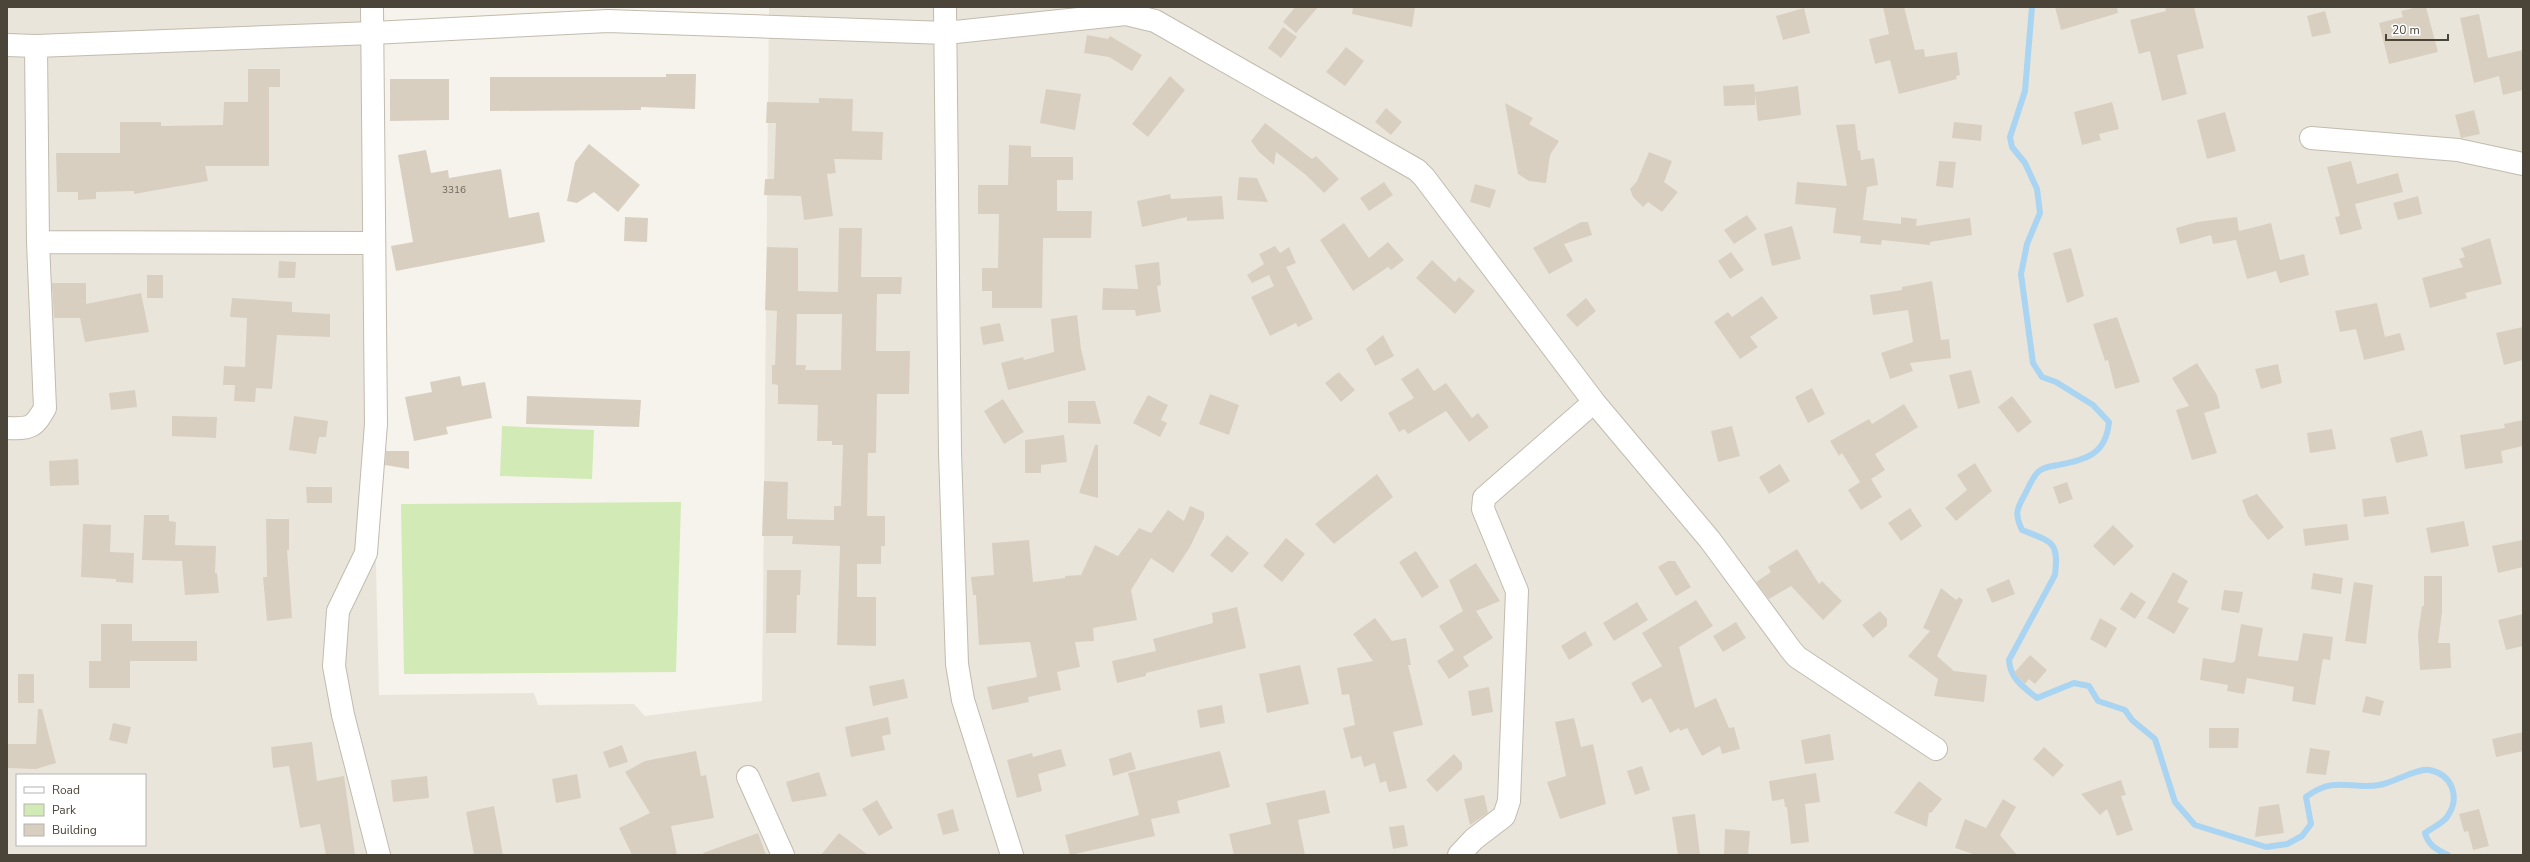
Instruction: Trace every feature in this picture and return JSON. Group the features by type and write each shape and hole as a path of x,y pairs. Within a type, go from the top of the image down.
{"street":[{"path":"372,7 373,243 376,424 366,553 338,611 334,666 343,715 379,855"},
{"path":"945,7 950,452 957,664 963,700 1012,855"},
{"path":"7,45 36,46 373,33 616,21 946,34 1126,14 1140,16 1154,22 1410,166 1424,177 1435,189 1594,402 1710,540 1797,657 1936,749"},
{"path":"7,428 26,429 36,423 45,408 38,242 36,46"},
{"path":"2311,138 2458,150 2523,164"},
{"path":"38,242 373,243"},
{"path":"1459,855 1474,839 1504,816 1509,801 1517,591 1483,509 1482,502 1484,498 1594,402"},
{"path":"748,777 783,855"}],"shaded area":[{"path":"7,7 363,7 379,695 534,693 538,705 634,704 645,716 762,701 769,7 2523,7 2523,855 7,855"}],"green space":[{"path":"502,426 594,430 592,479 500,476"},
{"path":"681,502 676,672 404,674 401,504"}],"building":[{"path":"1295,7 1318,7 1296,33 1283,22"},
{"path":"1353,7 1415,7 1412,27 1352,14"},
{"path":"1883,7 1904,7 1915,50 1924,49 1925,57 1957,52 1960,75 1956,76 1957,79 1899,94 1890,60 1875,64 1869,39 1889,34"},
{"path":"2055,7 2117,7 2118,13 2061,30"},
{"path":"2165,7 2194,7 2204,48 2177,55 2187,94 2162,101 2150,51 2139,54 2130,20 2166,11"},
{"path":"2418,7 2426,7 2438,52 2389,64 2379,23 2403,17 2401,11"},
{"path":"1804,8 1810,33 1783,40 1776,16"},
{"path":"2325,11 2331,33 2312,37 2307,16"},
{"path":"2479,14 2488,58 2523,50 2523,90 2503,95 2499,76 2474,83 2460,18"},
{"path":"1283,27 1297,37 1281,58 1268,48"},
{"path":"1087,35 1108,39 1110,36 1142,55 1132,71 1109,57 1084,53"},
{"path":"1346,47 1364,61 1345,86 1326,72"},
{"path":"248,69 280,69 280,87 269,87 269,166 205,166 208,181 134,194 134,191 96,192 96,199 78,200 78,192 57,192 56,153 120,153 120,122 161,122 161,126 223,125 224,102 248,102"},
{"path":"666,74 696,74 695,109 641,107 641,110 490,111 490,77 666,77"},
{"path":"1170,76 1185,90 1148,137 1132,124"},
{"path":"390,79 449,79 449,120 390,121"},
{"path":"1754,84 1755,92 1798,86 1801,115 1758,121 1755,94 1755,105 1724,106 1723,86"},
{"path":"1046,89 1081,94 1075,130 1040,123"},
{"path":"819,98 853,99 852,131 883,132 882,160 834,159 836,173 827,174 833,216 804,220 801,196 764,195 765,179 774,179 776,123 766,123 767,102 819,103"},
{"path":"2112,102 2119,129 2099,134 2101,140 2082,145 2074,112"},
{"path":"1505,103 1533,118 1529,124 1559,141 1550,155 1546,183 1529,181 1518,174"},
{"path":"1386,108 1402,122 1391,135 1375,122"},
{"path":"2474,110 2480,134 2461,138 2455,115"},
{"path":"2225,112 2236,151 2207,159 2197,120"},
{"path":"1954,122 1982,125 1981,141 1952,138"},
{"path":"1265,123 1312,159 1316,156 1339,179 1324,193 1306,175 1276,152 1274,165 1259,152 1251,141"},
{"path":"1855,124 1858,151 1860,150 1861,160 1874,158 1878,185 1867,187 1863,220 1901,224 1901,217 1917,219 1916,226 1970,218 1972,235 1930,242 1930,245 1882,240 1881,245 1860,243 1861,236 1833,233 1836,208 1795,204 1797,182 1847,186 1836,125"},
{"path":"589,144 640,185 618,212 594,192 577,203 567,201 575,162"},
{"path":"1009,145 1031,146 1031,157 1073,157 1073,180 1057,180 1057,211 1092,211 1091,238 1043,238 1042,308 992,308 992,291 982,291 982,268 998,268 999,214 978,214 978,185 1008,185"},
{"path":"426,150 431,173 448,170 449,178 501,169 509,218 539,212 545,242 396,271 391,246 413,242 398,155"},
{"path":"1649,152 1672,161 1664,182 1678,192 1662,212 1648,202 1643,207 1633,197 1630,189 1637,181"},
{"path":"1939,161 1956,162 1953,188 1936,186"},
{"path":"2351,161 2357,184 2398,173 2403,192 2355,204 2362,229 2340,235 2335,217 2340,216 2327,167"},
{"path":"1239,177 1257,178 1268,202 1237,200"},
{"path":"1384,182 1393,195 1369,211 1360,198"},
{"path":"1475,184 1496,190 1490,208 1470,202"},
{"path":"1170,194 1171,199 1222,196 1224,219 1187,221 1187,217 1142,227 1137,201"},
{"path":"2418,196 2422,214 2398,220 2393,203"},
{"path":"1747,215 1757,229 1734,244 1724,230"},
{"path":"625,217 648,218 647,242 624,241"},
{"path":"2237,217 2239,231 2271,223 2280,260 2304,254 2309,275 2280,283 2276,271 2247,279 2236,240 2213,244 2211,235 2180,244 2176,228 2197,222"},
{"path":"1581,222 1588,222 1592,235 1564,244 1573,261 1549,274 1533,248"},
{"path":"1344,223 1369,258 1388,242 1404,260 1391,270 1388,267 1353,291 1320,240"},
{"path":"1792,226 1801,259 1772,266 1764,234"},
{"path":"839,228 862,228 861,277 902,277 901,294 877,294 876,351 910,351 909,394 877,394 876,453 868,453 867,516 885,516 885,546 881,546 881,564 857,564 857,597 876,597 876,646 837,645 840,546 792,544 793,536 762,536 764,481 788,482 787,519 834,520 834,506 841,506 843,445 832,445 832,441 817,441 818,405 778,404 778,385 772,384 772,365 775,365 777,311 765,310 767,247 798,248 798,291 838,292","holes":["797,314 842,314 841,370 805,370 806,365 796,365"]},
{"path":"2490,238 2502,284 2465,293 2467,298 2430,308 2422,278 2463,267 2459,259 2465,257 2461,248"},
{"path":"1275,246 1280,253 1289,247 1296,263 1286,267 1313,319 1298,327 1296,323 1270,336 1251,297 1274,286 1269,275 1252,283 1247,275 1264,264 1259,254"},
{"path":"2071,248 2084,296 2067,303 2053,253"},
{"path":"1731,252 1744,270 1730,279 1718,261"},
{"path":"1432,260 1455,282 1459,277 1475,291 1455,314 1416,278"},
{"path":"279,261 296,262 295,278 278,278"},
{"path":"1159,262 1161,285 1157,286 1161,312 1136,316 1135,310 1102,310 1103,288 1138,289 1135,265"},
{"path":"147,275 163,275 163,298 147,298"},
{"path":"1932,281 1941,340 1949,339 1951,358 1910,363 1913,371 1890,379 1881,353 1913,342 1908,310 1873,315 1870,295 1902,290 1902,287"},
{"path":"52,283 86,283 86,304 141,293 149,332 85,342 80,318 54,318"},
{"path":"1762,296 1778,318 1750,337 1758,347 1740,359 1714,322 1728,312 1732,317"},
{"path":"232,298 292,302 292,312 330,314 330,337 277,335 272,389 256,388 255,402 234,401 235,385 223,385 224,366 245,367 247,318 230,317"},
{"path":"1586,298 1596,311 1577,327 1566,315"},
{"path":"2377,303 2385,337 2400,333 2405,350 2364,360 2356,329 2340,332 2335,311"},
{"path":"1077,315 1081,349 1086,370 1008,390 1001,363 1023,357 1024,360 1054,352 1051,319"},
{"path":"2117,317 2140,382 2115,389 2108,360 2105,361 2093,324"},
{"path":"1000,323 1004,341 983,345 980,327"},
{"path":"2523,327 2523,360 2504,365 2496,333"},
{"path":"1383,335 1394,356 1375,366 1366,349"},
{"path":"2197,363 2217,395 2220,408 2204,413 2217,453 2192,460 2176,410 2189,406 2172,378"},
{"path":"2278,364 2282,383 2261,389 2255,369"},
{"path":"1418,368 1434,391 1446,383 1472,418 1478,413 1489,427 1469,442 1446,411 1408,434 1404,429 1399,432 1388,413 1414,398 1401,379"},
{"path":"1971,370 1980,403 1958,409 1949,375"},
{"path":"1339,372 1355,390 1341,402 1325,383"},
{"path":"460,376 462,386 485,382 492,418 446,427 448,434 414,441 405,397 432,392 430,382"},
{"path":"1812,388 1825,414 1808,423 1795,397"},
{"path":"135,390 137,407 111,410 109,393"},
{"path":"1210,394 1239,405 1229,435 1199,424"},
{"path":"1148,395 1168,405 1161,420 1167,423 1160,437 1133,423"},
{"path":"527,396 641,400 639,427 526,424"},
{"path":"2012,396 2032,422 2018,433 1998,407"},
{"path":"1003,399 1024,432 1004,444 984,411"},
{"path":"1068,401 1095,401 1101,424 1068,423"},
{"path":"1904,404 1918,427 1875,454 1885,470 1871,479 1882,497 1861,510 1848,490 1860,482 1842,453 1839,456 1830,441 1869,419 1872,424"},
{"path":"172,416 217,417 216,438 172,436"},
{"path":"294,416 328,421 326,437 319,437 316,454 289,450"},
{"path":"2523,420 2523,446 2501,451 2503,463 2465,469 2460,435 2505,428 2504,424"},
{"path":"1732,426 1740,456 1718,462 1711,431"},
{"path":"2332,429 2336,449 2310,453 2307,433"},
{"path":"2422,430 2428,456 2396,463 2390,438"},
{"path":"1064,435 1067,462 1041,465 1041,473 1025,473 1025,440"},
{"path":"1095,445 1098,445 1098,498 1079,493"},
{"path":"386,451 409,451 409,469 385,465"},
{"path":"78,459 79,485 50,486 49,461"},
{"path":"1975,463 1992,491 1956,521 1945,508 1967,490 1957,475"},
{"path":"1780,464 1790,481 1769,494 1759,477"},
{"path":"1377,474 1393,497 1334,544 1315,524"},
{"path":"2067,482 2073,499 2059,504 2053,487"},
{"path":"306,487 332,487 332,503 307,503"},
{"path":"2257,494 2284,527 2268,540 2248,516 2242,500"},
{"path":"2386,496 2389,514 2364,517 2362,499"},
{"path":"1190,506 1204,512 1204,518 1190,547 1173,573 1151,558 1131,590 1137,620 1093,628 1094,641 1075,642 1080,667 1057,672 1061,690 1028,697 1029,702 992,710 987,687 1037,677 1030,642 979,645 976,595 973,595 971,577 994,575 992,543 1029,540 1033,582 1065,578 1065,576 1081,575 1095,545 1118,556 1139,528 1151,533 1168,510 1184,521"},
{"path":"1910,508 1922,526 1901,541 1888,523"},
{"path":"144,515 169,515 169,521 176,522 175,545 216,546 215,573 217,573 219,593 185,595 182,561 142,560"},
{"path":"266,519 289,519 289,550 287,550 292,618 267,621 263,577 267,577"},
{"path":"2464,521 2469,546 2431,553 2426,528"},
{"path":"83,524 111,525 110,552 134,553 133,583 116,582 116,579 81,577"},
{"path":"2347,524 2349,540 2305,546 2303,529"},
{"path":"2113,525 2134,546 2114,566 2093,546"},
{"path":"1227,535 1249,553 1232,573 1210,555"},
{"path":"1286,538 1305,554 1282,582 1263,566"},
{"path":"2523,540 2523,567 2498,573 2492,546"},
{"path":"1797,549 1819,584 1822,581 1842,601 1823,620 1791,586 1769,599 1756,582 1771,572 1768,567"},
{"path":"1416,551 1439,587 1422,598 1399,562"},
{"path":"1668,561 1675,561 1691,587 1676,596 1658,567"},
{"path":"1476,563 1500,601 1476,611 1493,638 1463,657 1469,666 1449,679 1437,661 1454,650 1439,626 1463,611 1449,580"},
{"path":"767,570 801,570 800,595 797,595 796,633 766,633"},
{"path":"2173,572 2188,581 2177,602 2189,608 2174,634 2147,618"},
{"path":"2313,573 2343,578 2341,594 2311,589"},
{"path":"2424,576 2442,576 2442,612 2438,643 2450,643 2451,668 2420,670 2418,634 2422,606 2424,606"},
{"path":"2009,579 2015,594 1992,603 1986,589"},
{"path":"2354,582 2373,585 2366,644 2345,641"},
{"path":"1941,588 1956,600 1959,597 1963,600 1937,656 1954,671 1987,675 1984,702 1934,696 1938,679 1908,656 1930,631 1923,628"},
{"path":"2224,590 2243,592 2239,613 2221,610"},
{"path":"2131,592 2146,602 2135,619 2120,609"},
{"path":"1696,600 1713,626 1679,647 1695,708 1716,698 1729,728 1734,727 1740,749 1722,754 1720,746 1702,756 1687,728 1680,731 1679,728 1670,733 1651,698 1642,703 1631,683 1662,666 1642,633"},
{"path":"1637,602 1648,620 1614,641 1603,623"},
{"path":"1237,607 1246,648 1146,673 1146,676 1117,683 1112,661 1156,651 1153,639 1213,623 1212,613"},
{"path":"1880,611 1887,619 1887,626 1873,638 1862,625"},
{"path":"2523,614 2523,646 2506,650 2498,620"},
{"path":"1375,618 1392,641 1406,638 1411,665 1408,665 1423,725 1393,732 1407,788 1389,792 1386,781 1380,783 1375,763 1364,767 1361,756 1351,759 1343,728 1355,725 1349,694 1342,695 1337,668 1373,661 1353,634"},
{"path":"2100,618 2117,628 2106,648 2090,639"},
{"path":"1736,622 1746,638 1723,652 1713,636"},
{"path":"101,624 132,624 132,641 197,641 197,661 130,661 130,688 89,688 89,661 101,661"},
{"path":"2241,624 2263,628 2258,656 2298,661 2303,633 2333,637 2330,660 2323,659 2315,705 2292,701 2294,687 2247,678 2244,694 2227,691 2228,685 2200,680 2203,658 2232,663 2235,661"},
{"path":"1585,631 1593,645 1569,660 1561,646"},
{"path":"2030,655 2047,670 2035,684 2029,679 2025,684 2014,673"},
{"path":"1300,665 1309,704 1267,713 1259,674"},
{"path":"18,674 34,674 34,703 18,703"},
{"path":"904,679 908,698 873,706 869,686"},
{"path":"1489,687 1493,712 1472,716 1468,691"},
{"path":"2366,696 2384,701 2380,716 2362,712"},
{"path":"1222,705 1225,723 1200,728 1197,710"},
{"path":"38,709 42,709 56,763 36,769 7,768 7,744 36,744"},
{"path":"888,717 891,734 882,736 885,750 851,757 845,727"},
{"path":"1574,718 1581,747 1593,744 1606,804 1560,819 1547,782 1566,776 1555,722"},
{"path":"113,723 131,727 127,744 109,740"},
{"path":"2209,728 2239,728 2238,748 2209,748"},
{"path":"2523,732 2523,751 2496,757 2492,739"},
{"path":"1830,734 1834,760 1805,764 1801,740"},
{"path":"312,742 317,781 344,776 355,855 326,855 320,824 300,828 289,766 273,768 271,747"},
{"path":"622,745 628,762 609,768 603,752"},
{"path":"2044,747 2064,765 2053,777 2033,759"},
{"path":"2310,748 2330,751 2326,775 2306,773"},
{"path":"1061,749 1066,766 1038,774 1042,791 1017,798 1007,760 1032,753 1033,757"},
{"path":"696,751 701,776 706,775 714,818 671,826 677,855 632,855 619,828 650,813 625,772 645,761"},
{"path":"1220,751 1230,787 1177,801 1180,813 1151,819 1155,836 1070,855 1065,835 1139,815 1128,773"},
{"path":"1131,752 1136,769 1113,776 1109,759"},
{"path":"1454,754 1462,763 1462,769 1437,792 1426,780"},
{"path":"1642,766 1650,790 1635,795 1627,771"},
{"path":"819,772 827,796 792,802 786,782"},
{"path":"1816,773 1820,802 1805,804 1809,842 1791,844 1787,807 1785,807 1784,799 1772,801 1769,781"},
{"path":"577,774 581,798 556,803 552,779"},
{"path":"427,776 429,798 393,802 391,780"},
{"path":"2121,780 2126,795 2121,796 2133,830 2117,836 2107,809 2100,815 2081,794"},
{"path":"1919,781 1942,799 1931,813 1929,812 1927,827 1894,813"},
{"path":"1325,790 1330,813 1298,820 1305,855 1234,855 1229,834 1271,824 1266,803"},
{"path":"1484,795 1488,813 1470,825 1464,799"},
{"path":"2003,799 2016,807 2000,835 2017,855 1976,855 1955,848 1965,819 1986,828"},
{"path":"877,800 893,828 879,836 862,809"},
{"path":"2279,804 2284,833 2255,837 2259,807"},
{"path":"494,806 503,855 474,855 466,812"},
{"path":"953,809 959,831 943,835 937,814"},
{"path":"2479,809 2489,846 2473,850 2468,831 2464,832 2459,814"},
{"path":"1695,814 1700,855 1678,855 1672,817"},
{"path":"1404,825 1408,846 1393,849 1389,827"},
{"path":"1725,829 1750,831 1748,855 1724,855"},
{"path":"758,833 766,855 704,855 703,853"},
{"path":"839,833 868,855 821,855"}],"waterway":[{"path":"2032,7 2025,91 2010,137 2012,147 2025,163 2037,189 2040,213 2027,244 2021,274 2033,363 2042,377 2056,382 2093,405 2109,422 2104,442 2099,449 2086,457 2040,470 2032,480 2019,505 2017,516 2022,530 2040,537 2051,544 2056,555 2056,564 2055,575 2009,660 2012,672 2018,682 2037,698 2074,683 2089,686 2098,701 2125,710 2132,720 2155,739 2175,802 2195,825 2266,847 2287,844 2302,836 2311,824 2306,797 2316,790 2334,785 2379,785 2391,782 2418,771 2429,770 2437,772 2448,781 2452,788 2454,794 2453,802 2447,817 2425,833 2428,841 2434,847 2448,855"}]}
